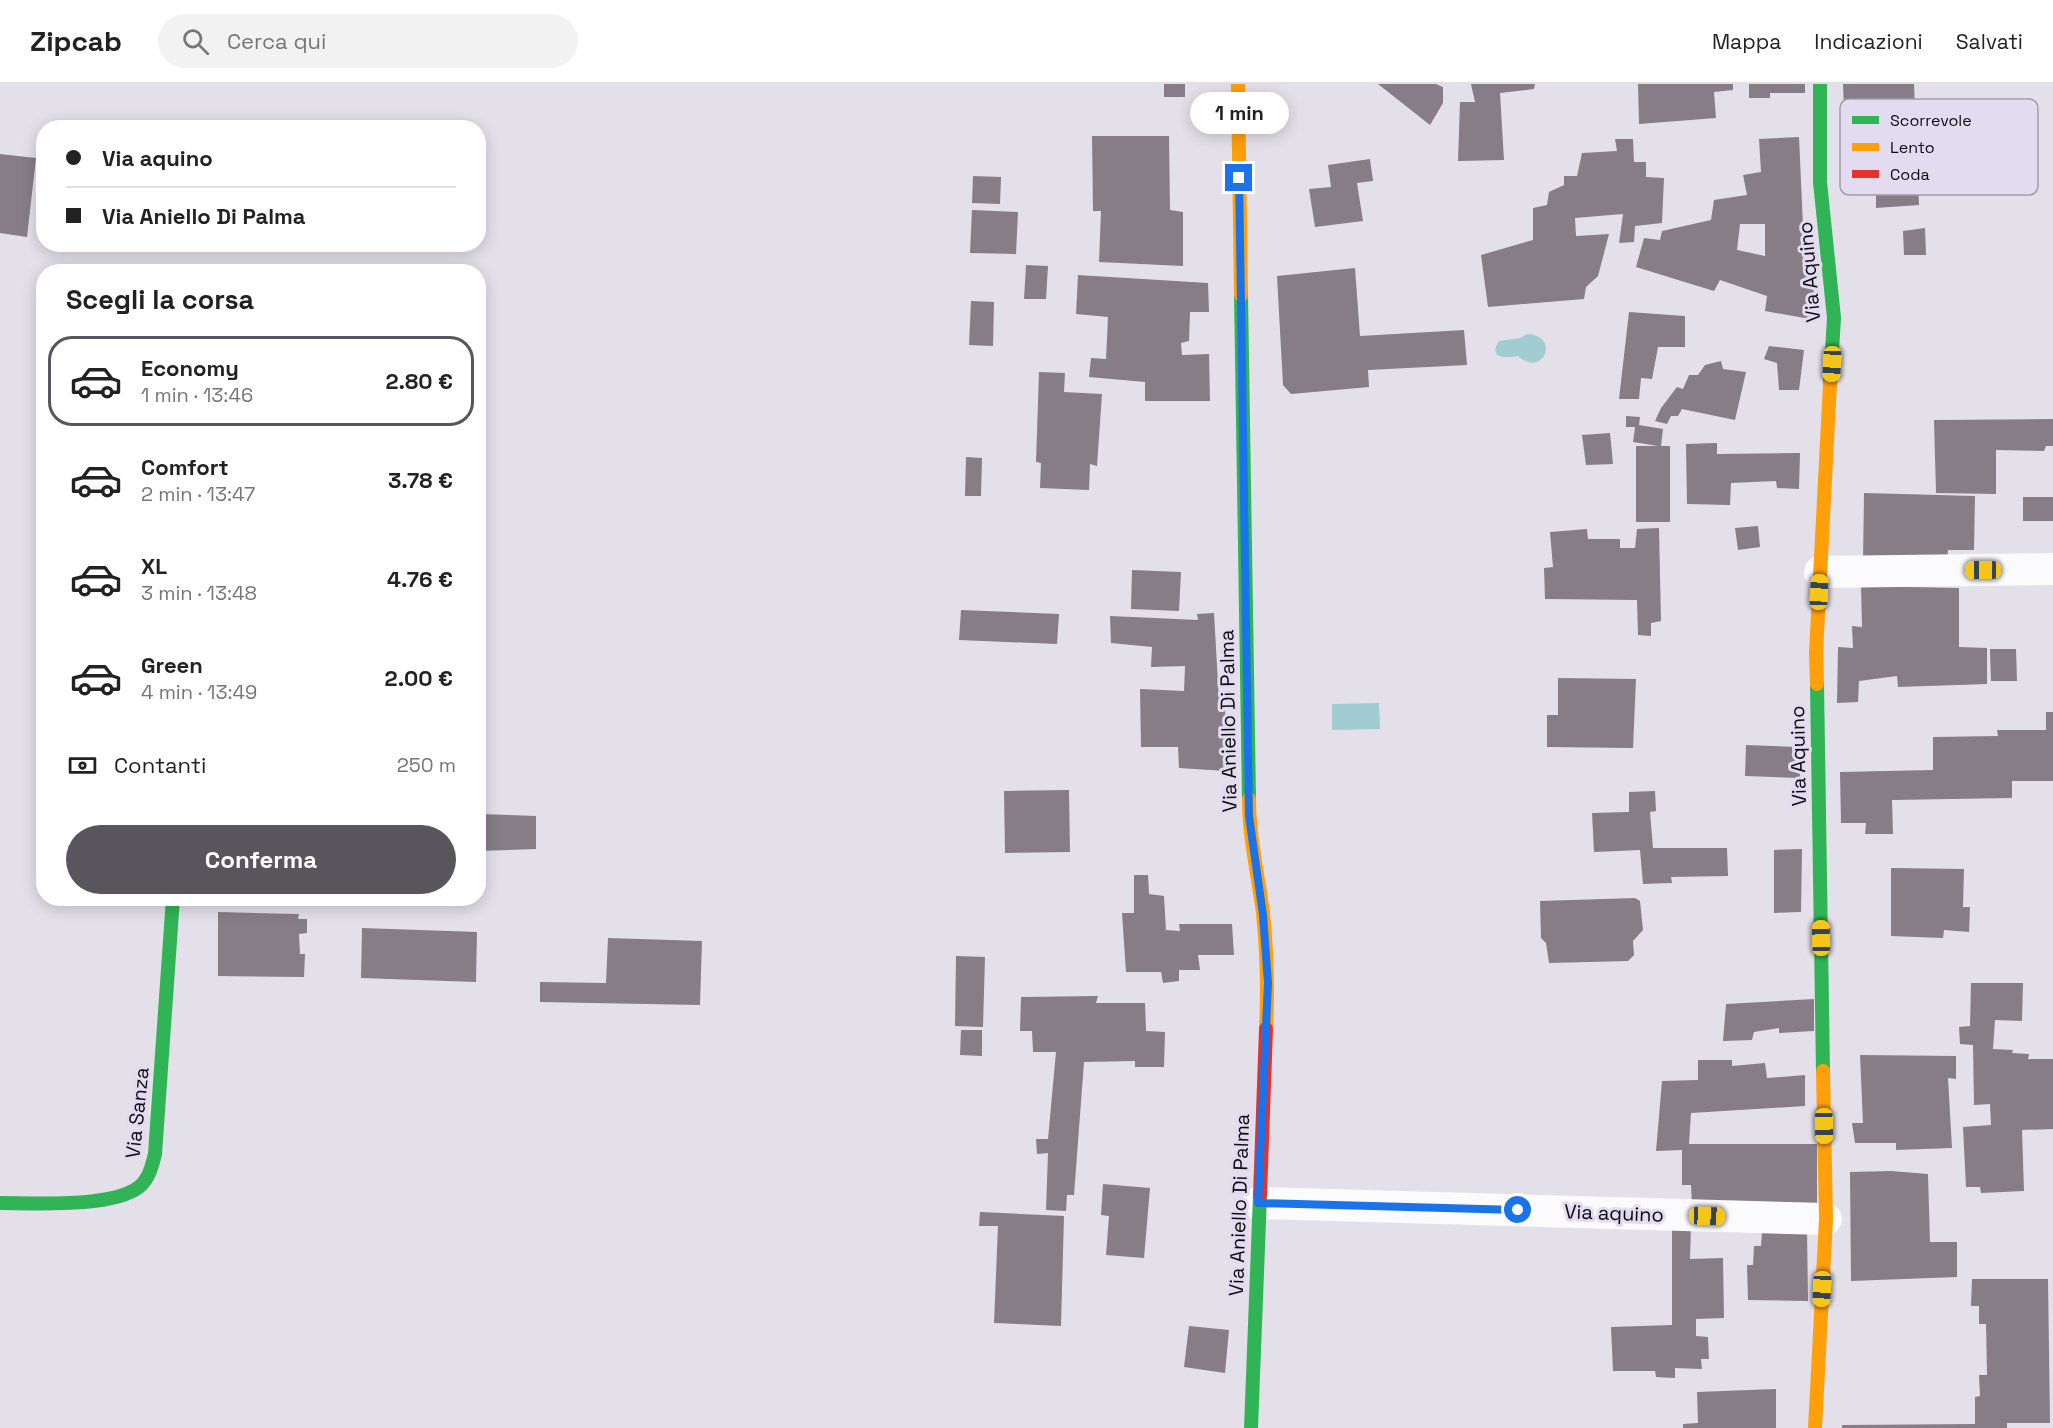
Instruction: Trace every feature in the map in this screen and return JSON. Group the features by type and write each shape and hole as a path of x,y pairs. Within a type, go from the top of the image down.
{"street":[{"name":"Via Aniello Di Palma","path":"1238,84 1249,816 1263,915 1268,983 1251,1428"},
{"name":"Via Aquino","path":"1815,1428 1826,1219 1816,653 1834,318 1820,182 1820,84"},
{"path":"1820,572 2053,569"},
{"name":"Via Sanza","path":"0,1203 90,1200 128,1194 138,1187 150,1173 155,1154 172,906"},
{"name":"Via aquino","path":"1258,1203 1826,1219"}],"water":[{"path":"1527,334 1537,336 1544,341 1545,354 1541,359 1527,362 1518,356 1500,356 1495,351 1499,341 1520,338"},
{"path":"1379,703 1380,729 1332,730 1332,704"}],"building":[{"path":"1164,84 1185,84 1185,97 1164,97"},
{"path":"1378,84 1436,84 1443,87 1443,103 1430,125"},
{"path":"1471,84 1535,84 1534,89 1500,93 1504,160 1458,161 1460,102 1475,102"},
{"path":"1638,84 1733,84 1733,90 1714,92 1716,118 1639,124"},
{"path":"1749,84 1805,84 1805,93 1770,93 1770,98 1749,98"},
{"path":"1843,84 1914,84 1915,99 1844,99"},
{"path":"1092,136 1169,136 1170,210 1183,212 1183,266 1099,262 1101,211 1093,211"},
{"path":"1799,137 1805,270 1816,274 1810,319 1765,311 1767,296 1720,280 1714,291 1636,267 1644,238 1660,240 1662,231 1711,220 1714,200 1747,195 1743,175 1761,172 1759,139","holes":["1740,224 1765,224 1765,256 1737,250"]},
{"path":"1615,139 1633,139 1634,162 1646,162 1646,177 1664,178 1662,223 1635,226 1634,242 1619,243 1623,214 1575,218 1576,236 1609,234 1598,276 1586,287 1584,299 1488,307 1481,255 1533,240 1533,208 1547,205 1549,192 1564,185 1564,176 1577,176 1582,153 1617,151"},
{"path":"0,154 36,158 27,237 0,233"},
{"path":"1370,159 1373,181 1357,183 1363,221 1315,227 1309,189 1331,187 1328,165"},
{"path":"973,176 1001,177 1000,204 972,203"},
{"path":"1876,195 1919,195 1919,205 1876,208"},
{"path":"972,210 1018,212 1016,254 970,253"},
{"path":"1925,228 1926,255 1904,255 1903,231"},
{"path":"1026,265 1048,266 1046,299 1024,299"},
{"path":"1355,268 1360,336 1464,330 1467,365 1368,370 1369,387 1291,394 1283,385 1277,276"},
{"path":"1078,275 1208,283 1209,312 1190,312 1189,341 1181,343 1182,355 1209,354 1210,401 1145,401 1145,382 1089,377 1091,358 1106,359 1108,317 1076,314"},
{"path":"971,301 994,302 993,346 969,345"},
{"path":"1629,312 1685,316 1685,347 1658,347 1652,379 1641,378 1639,399 1619,399"},
{"path":"1769,346 1804,350 1799,390 1779,390 1777,363 1764,359"},
{"path":"1721,361 1723,369 1746,372 1735,420 1682,409 1678,416 1671,416 1667,424 1655,421 1661,408 1677,387 1683,389 1689,375 1698,375 1705,365"},
{"path":"1039,372 1065,373 1064,392 1102,394 1097,466 1090,464 1089,490 1040,488 1041,463 1036,462"},
{"path":"1626,416 1640,417 1639,425 1663,429 1661,446 1670,446 1670,522 1636,522 1636,446 1658,446 1633,442 1635,427 1626,427"},
{"path":"2053,419 2053,446 2046,446 2044,451 1996,450 1996,494 1936,493 1934,420"},
{"path":"1610,433 1613,464 1586,465 1582,435"},
{"path":"1717,443 1717,454 1800,453 1799,489 1777,488 1776,481 1731,483 1730,505 1687,504 1686,444"},
{"path":"966,457 982,458 981,496 965,496"},
{"path":"1864,493 1975,496 1974,550 1948,550 1947,564 1863,562"},
{"path":"2023,497 2053,497 2053,521 2023,521"},
{"path":"1758,526 1760,547 1738,550 1735,528"},
{"path":"1659,528 1661,621 1651,623 1651,636 1638,635 1637,600 1545,599 1544,568 1553,567 1550,532 1587,529 1588,539 1620,539 1620,548 1635,548 1637,529"},
{"path":"1132,570 1181,572 1179,611 1131,609"},
{"path":"1861,586 1959,588 1959,647 1987,648 1987,684 1898,687 1897,676 1859,681 1858,702 1837,703 1838,647 1853,648 1852,626 1862,627"},
{"path":"961,610 1059,614 1057,644 959,640"},
{"path":"1214,613 1219,701 1225,700 1226,771 1179,768 1178,747 1141,747 1140,689 1184,691 1185,666 1151,667 1152,647 1111,643 1110,616 1198,620 1197,614"},
{"path":"1990,649 2016,649 2017,681 1991,681"},
{"path":"1558,678 1636,679 1633,748 1547,747 1547,715 1558,715"},
{"path":"2046,712 2053,712 2053,781 2012,781 2012,798 1892,800 1893,834 1865,834 1866,823 1841,823 1840,772 1933,770 1933,737 1998,736 1997,730 2046,730"},
{"path":"1746,745 1799,747 1800,778 1745,776"},
{"path":"1069,790 1070,852 1005,853 1004,791"},
{"path":"1655,791 1656,811 1650,812 1653,848 1727,848 1728,876 1671,877 1672,883 1643,884 1640,850 1594,852 1592,813 1629,812 1629,792"},
{"path":"486,814 536,816 536,849 486,851"},
{"path":"1802,849 1801,912 1774,913 1774,850"},
{"path":"1891,868 1964,869 1963,907 1970,907 1969,932 1944,930 1943,938 1891,936"},
{"path":"1134,875 1148,875 1149,894 1164,896 1166,930 1180,931 1179,924 1232,924 1234,955 1198,955 1200,970 1179,970 1179,981 1163,983 1161,972 1126,972 1122,913 1134,913"},
{"path":"1635,898 1640,901 1643,930 1633,941 1634,955 1628,961 1549,963 1546,943 1541,938 1540,901"},
{"path":"218,912 299,914 298,919 307,919 307,933 299,934 300,954 305,954 304,977 218,976"},
{"path":"362,928 477,932 476,982 361,978"},
{"path":"608,938 702,941 700,1005 540,1002 540,982 606,983"},
{"path":"956,956 985,957 983,1027 955,1026"},
{"path":"1971,983 2023,983 2022,1021 1995,1020 1993,1049 2029,1054 2028,1059 2053,1059 2053,1129 2022,1130 2024,1191 1981,1193 1980,1187 1966,1187 1963,1127 1991,1125 1990,1104 1974,1105 1973,1045 1960,1044 1959,1027 1970,1026"},
{"path":"1098,996 1096,1003 1145,1003 1146,1031 1165,1032 1164,1067 1135,1067 1135,1061 1084,1062 1074,1195 1067,1195 1066,1211 1046,1210 1048,1153 1037,1154 1036,1139 1048,1139 1056,1052 1033,1052 1032,1031 1020,1031 1021,997"},
{"path":"1814,999 1814,1031 1779,1033 1779,1028 1754,1032 1752,1040 1723,1041 1726,1004"},
{"path":"961,1030 982,1030 982,1056 960,1055"},
{"path":"1860,1055 1956,1056 1956,1079 1948,1078 1952,1148 1896,1150 1896,1143 1855,1143 1852,1123 1863,1123"},
{"path":"1698,1060 1732,1060 1732,1066 1765,1063 1767,1078 1805,1075 1805,1106 1691,1113 1689,1144 1817,1144 1817,1205 1692,1206 1691,1185 1682,1185 1682,1150 1656,1151 1662,1081 1698,1080"},
{"path":"1891,1171 1928,1174 1930,1242 1957,1242 1957,1277 1851,1281 1850,1172"},
{"path":"1103,1184 1150,1188 1144,1258 1106,1255 1109,1216 1101,1215"},
{"path":"980,1212 1064,1216 1061,1326 994,1323 998,1226 979,1226"},
{"path":"1672,1225 1691,1225 1690,1259 1723,1258 1724,1318 1696,1319 1696,1336 1708,1337 1709,1359 1701,1359 1702,1369 1675,1368 1675,1378 1656,1377 1655,1371 1613,1371 1611,1327 1672,1325"},
{"path":"1807,1229 1808,1301 1748,1300 1747,1265 1753,1265 1754,1246 1761,1246 1762,1231"},
{"path":"1972,1279 2048,1279 2050,1423 2007,1423 2007,1428 1842,1428 1842,1425 1975,1424 1975,1397 1980,1396 1979,1375 1987,1375 1986,1324 1979,1324 1979,1306 1971,1306"},
{"path":"1189,1326 1229,1330 1225,1373 1184,1367"},
{"path":"1776,1389 1776,1428 1683,1428 1683,1424 1698,1423 1697,1392"}],"traffic: fast":[{"path":"1820,84 1820,182 1834,318 1830,384"},
{"path":"1241,295 1249,799"},
{"path":"1817,684 1823,1071"},
{"path":"0,1203 72,1203 111,1198 127,1194 139,1187 148,1176 155,1154 172,906"},
{"path":"1251,1428 1260,1195"}],"traffic: slow":[{"path":"1238,84 1241,295"},
{"path":"1817,684 1816,653 1830,384"},
{"path":"1249,799 1252,842 1263,913 1267,985 1266,1029"},
{"path":"1815,1428 1826,1219 1823,1071"}],"traffic: jam":[{"path":"1260,1195 1266,1029"}],"route":[{"path":"1239,178 1249,816 1263,915 1268,983 1258,1203 1518,1210"}]}
